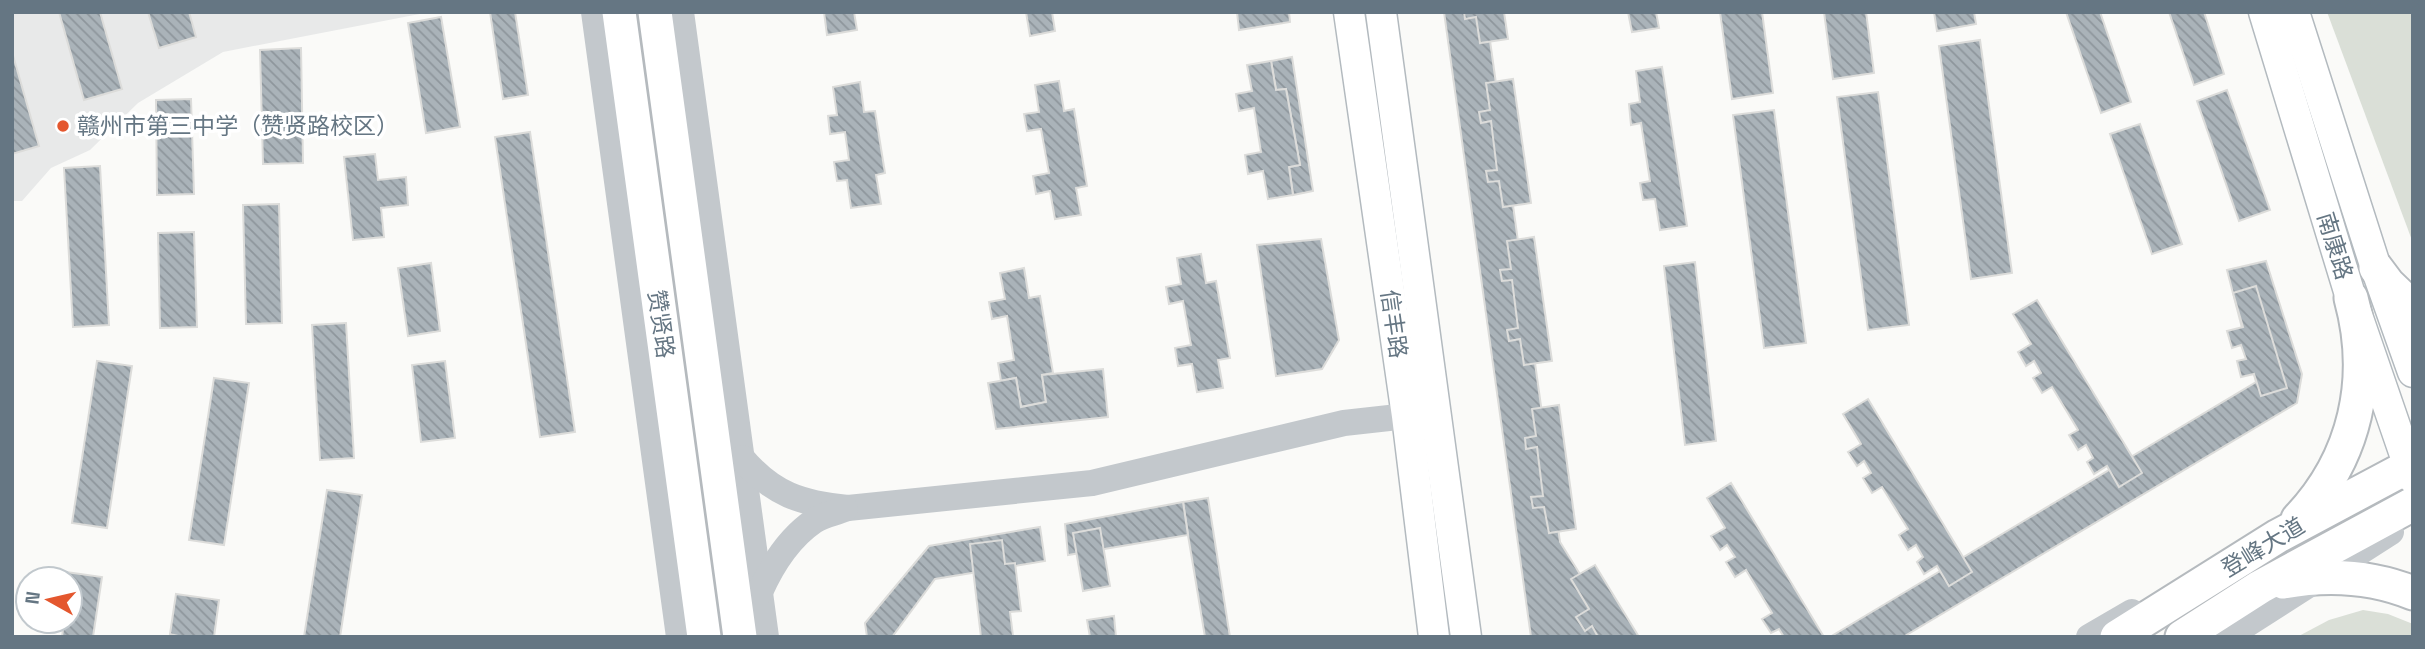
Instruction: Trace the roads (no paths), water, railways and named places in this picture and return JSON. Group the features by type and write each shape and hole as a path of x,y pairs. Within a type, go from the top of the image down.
{"main road":[{"name":"赞贤路","path":"619,12 704,637"},
{"name":"赞贤路","path":"655,12 740,637"},
{"name":"信丰路","path":"1349,12 1407,416 1434,637"},
{"name":"信丰路","path":"1381,12 1466,637"},
{"name":"南康路","path":"2264,12 2351,298 2410,463"},
{"name":"南康路","path":"2294,12 2376,268 2413,372"},
{"path":"2376,268 2413,308"},
{"path":"2278,536 2314,500 2334,470 2344,450 2357,408 2361,353 2351,298"},
{"name":"登峰大道","path":"2118,637 2278,536 2410,463"},
{"name":"登峰大道","path":"2182,637 2260,587 2413,504"},
{"path":"2260,587 2320,577 2369,581 2413,593"}],"street":[{"path":"594,12 679,637"},
{"path":"681,12 766,637"},
{"path":"760,592 776,561 799,534 816,519 848,508 1092,483 1344,423 1407,416"},
{"path":"742,458 753,471 781,492 809,503 848,508"},
{"path":"2090,637 2314,500 2410,463"},
{"path":"2227,637 2413,518"}],"place":[{"name":"赣州市第三中学（赞贤路校区）","path":"63,126"}]}
